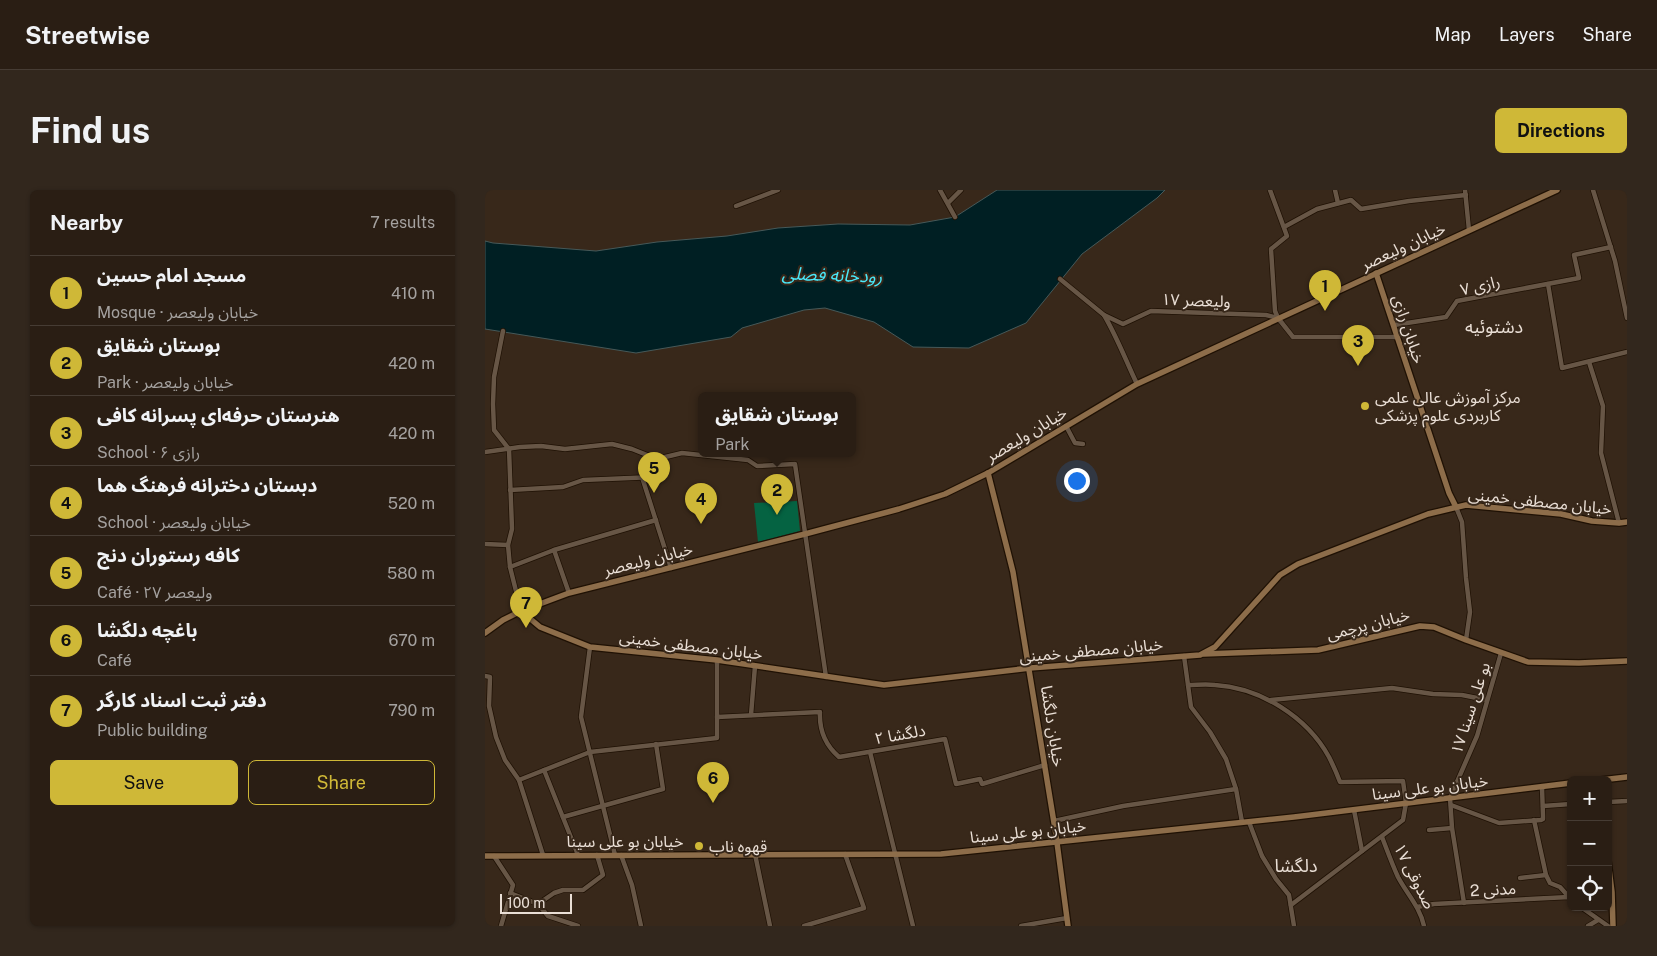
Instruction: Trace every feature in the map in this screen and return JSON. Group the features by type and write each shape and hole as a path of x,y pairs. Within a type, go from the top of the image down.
{"street":[{"path":"736,206 778,190"},
{"path":"940,190 955,217"},
{"path":"947,203 961,190"},
{"path":"1270,190 1287,236 1271,249 1275,311 1278,318 1293,337 1397,337"},
{"path":"1335,190 1338,203"},
{"name":"خیابان ولیعصر","path":"485,632 521,611 569,593 805,534 899,509 945,494 988,473 1137,384 1557,190"},
{"path":"1593,190 1615,261 1627,318"},
{"path":"1284,227 1317,209 1351,200 1361,209 1466,192 1469,230"},
{"name":"رازی ۷","path":"1393,325 1445,317 1457,301 1579,278 1574,254 1611,247"},
{"name":"خیابان رازی","path":"1376,273 1449,493 1456,507"},
{"path":"1060,279 1104,315 1114,331 1137,384"},
{"path":"1548,284 1562,368 1627,352"},
{"name":"ولیعصر ۱۷","path":"1104,315 1123,324 1151,311 1266,314 1278,318"},
{"path":"503,331 494,377 493,404 495,430 509,449 512,529 508,545 510,566 521,611"},
{"path":"1589,362 1603,406 1601,453 1619,523"},
{"path":"1066,426 1075,444 1083,444"},
{"path":"485,452 520,447 541,446 565,449 612,444 632,448 657,459 682,453 698,455"},
{"path":"720,457 748,460 757,466 795,464 826,677"},
{"path":"511,490 563,487 583,480 654,477 657,459"},
{"name":"خیابان دلگشا","path":"988,473 1013,572 1030,668 1068,926"},
{"path":"642,477 671,568"},
{"name":"خیابان مصطفی خمینی","path":"521,611 540,626 590,647 717,660 884,685 1030,668 1200,654 1215,647 1280,575 1298,564 1428,514 1456,507 1466,505 1561,514 1592,521 1627,522"},
{"path":"1456,507 1462,522 1470,612 1466,640"},
{"path":"510,566 555,550 656,520"},
{"path":"485,544 508,545"},
{"path":"555,550 569,593"},
{"name":"خیابان پرچمی","path":"1200,654 1318,650 1420,626 1434,627 1528,662 1579,663 1627,661"},
{"path":"590,647 581,717 603,806 618,855 633,885 641,926"},
{"name":"بو علی سینا ۱۷","path":"1450,801 1477,736 1501,653"},
{"path":"1184,656 1191,707 1219,745 1229,767 1236,789 1242,822"},
{"path":"519,780 590,752 717,738 717,660"},
{"path":"717,716 751,715 755,666"},
{"path":"487,677 489,706 496,738 505,760 519,780 543,855"},
{"path":"1188,685 1216,685 1243,690 1269,700 1293,715 1313,734 1329,757 1340,782 1403,781 1406,803 1403,820 1291,905"},
{"path":"1269,700 1391,688 1433,694 1462,695 1487,700"},
{"name":"دلگشا ۲","path":"751,715 820,712 820,727 825,741 839,758 945,740 956,784 980,779 982,784 1045,766"},
{"path":"563,817 663,789 657,744"},
{"path":"870,752 913,926"},
{"path":"544,770 578,855"},
{"path":"1612,779 1627,777"},
{"name":"خیابان بو علی سینا","path":"485,856 941,854 1249,822 1406,803 1450,801 1567,784"},
{"path":"1464,903 1452,828 1450,801 1499,823 1543,819 1542,787"},
{"path":"1054,821 1123,806 1236,789"},
{"path":"1612,802 1627,800"},
{"path":"1543,806 1567,804"},
{"path":"1354,810 1362,851"},
{"path":"1534,820 1546,875 1550,883 1560,887 1567,895"},
{"path":"1249,822 1262,856 1289,895 1294,926"},
{"path":"1429,830 1452,828"},
{"name":"صدوقی ۱۷","path":"1382,837 1398,877 1417,907 1425,926"},
{"path":"755,854 771,926"},
{"path":"804,926 865,908 845,854"},
{"path":"538,904 554,893 563,890 583,890 603,875 597,855"},
{"path":"494,856 513,885 501,926"},
{"path":"1609,866 1613,926"},
{"path":"1520,878 1546,875"},
{"path":"510,893 538,904 547,916 578,926"},
{"name":"مدنی 2","path":"1417,907 1434,904 1567,898"},
{"path":"1586,911 1607,926"},
{"path":"1021,926 1067,918"},
{"path":"1588,926 1598,920"}],"green space":[{"path":"797,501 800,531 758,542 754,503"}],"water":[{"name":"رودخانه فصلی","path":"997,190 1165,190 1082,254 1026,323 969,348 913,347 874,322 825,308 804,310 742,328 731,337 636,353 485,329 485,241 596,251 657,242 727,236 778,228 838,224 910,225 955,217"}],"place":[{"name":"مسجد امام حسین","path":"1325,311"},
{"name":"هنرستان حرفه‌ای پسرانه کافی","path":"1358,366"},
{"name":"مرکز آموزش عالی علمی کاربردی علوم پزشکی","path":"1365,406"},
{"name":"کافه رستوران دنج","path":"654,493"},
{"name":"بوستان شقایق","path":"777,515"},
{"name":"دبستان دخترانه فرهنگ هما","path":"701,524"},
{"name":"دفتر ثبت اسناد کارگر","path":"526,628"},
{"name":"باغچه دلگشا","path":"713,803"},
{"name":"قهوه ناب","path":"699,846"}],"district":[{"name":"دشتوئیه","path":"1494,327"},
{"name":"دلگشا","path":"1296,866"}]}
